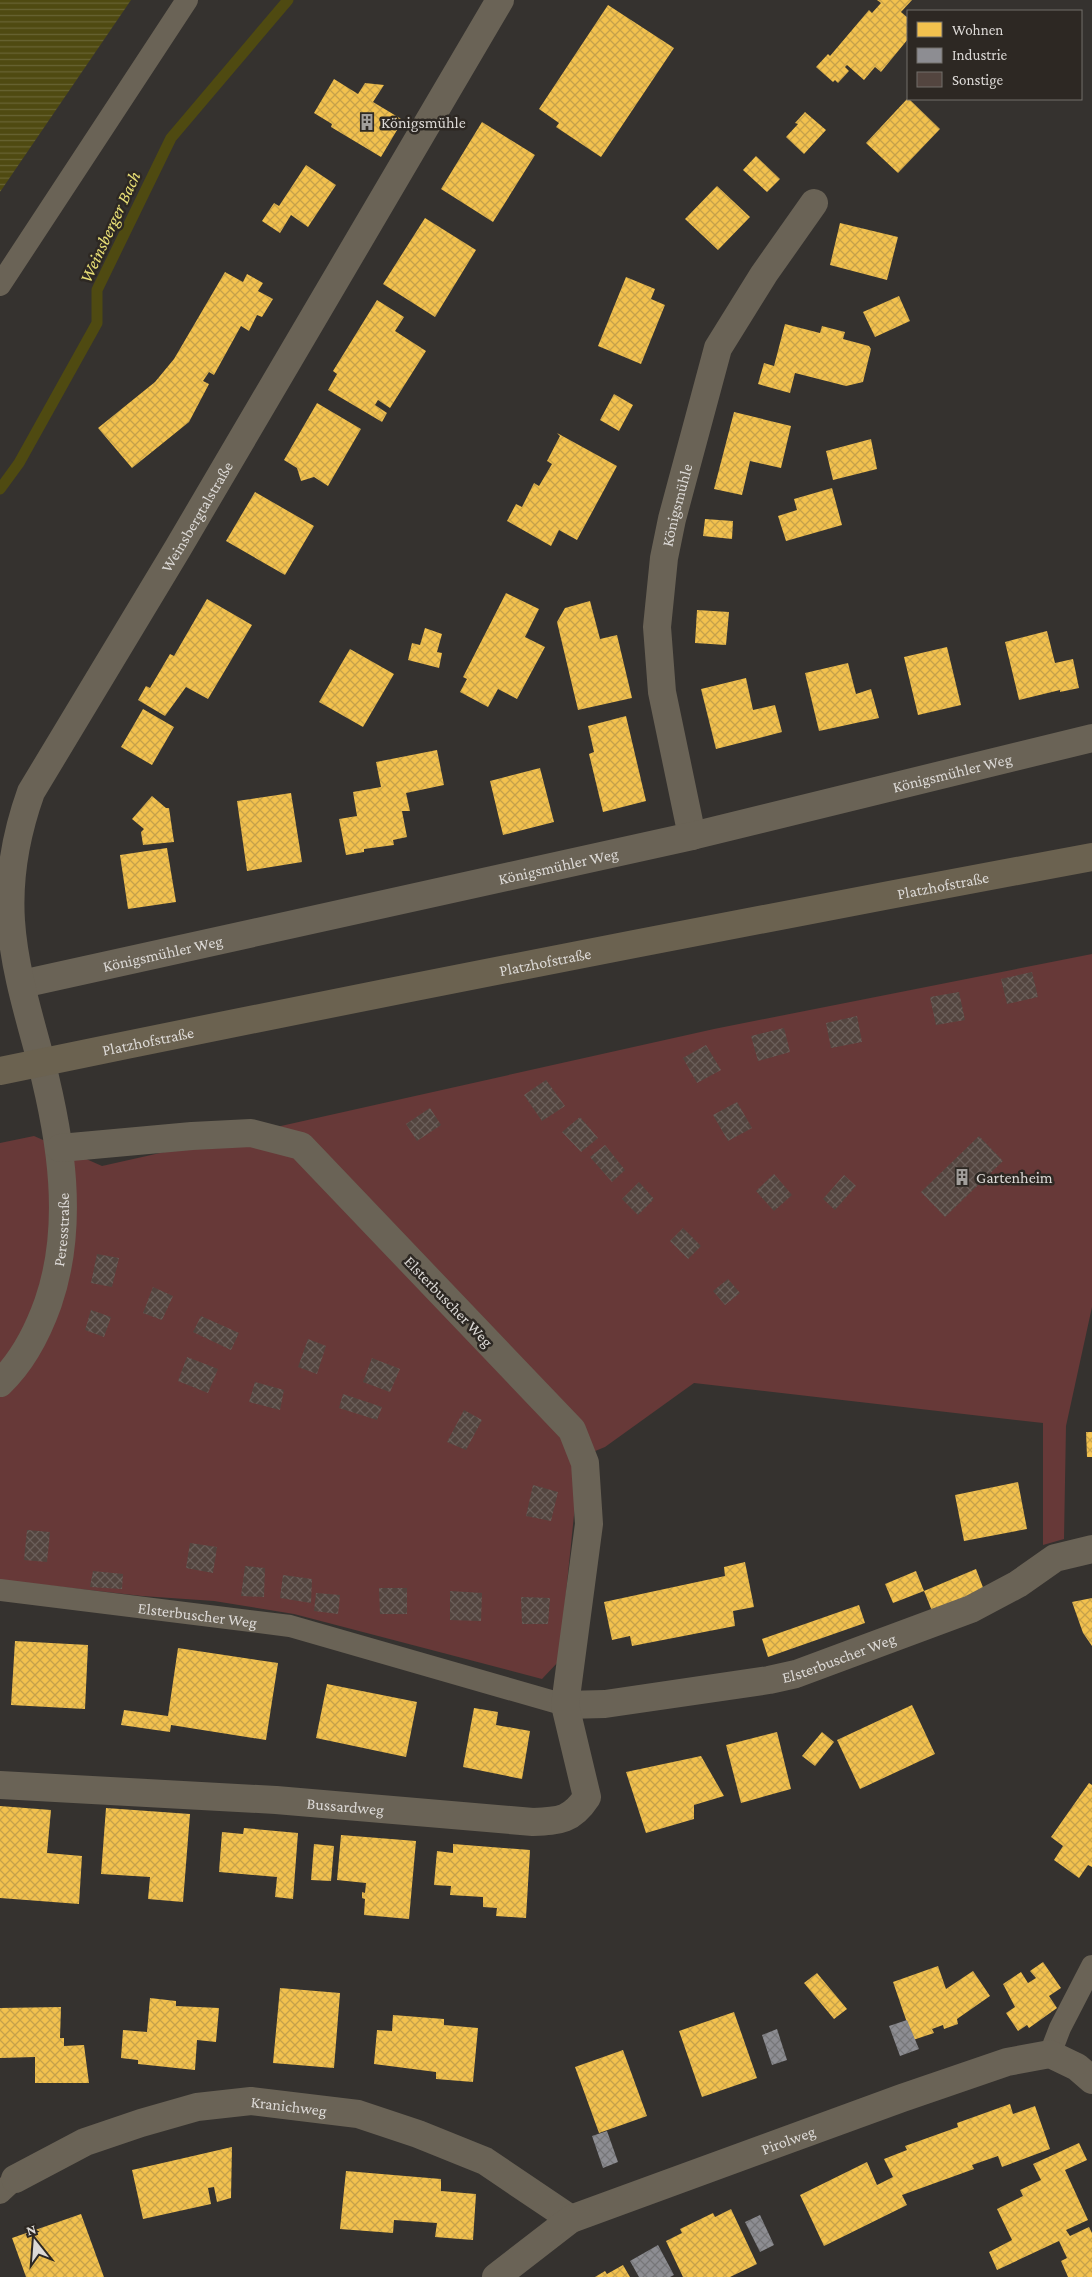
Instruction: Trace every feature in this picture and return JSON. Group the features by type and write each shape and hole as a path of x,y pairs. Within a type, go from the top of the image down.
{"main road":[{"name":"Platzhofstraße","path":"0,1072 246,1020 1092,857"}],"street":[{"name":"Weinsbergtalstraße","path":"42,1063 14,946 10,892 13,857 21,822 31,792 178,548 500,0"},
{"name":"Königsmühle","path":"692,836 662,692 657,627 664,558 672,519 718,348 764,274 814,202"},
{"name":"Königsmühler Weg","path":"22,984 692,836 1092,738"},
{"name":"Peresstraße","path":"0,1383 40,1325 56,1279 63,1224 60,1148 42,1063"},
{"name":"Elsterbuscher Weg","path":"60,1148 251,1132 301,1146 572,1430 585,1463 589,1524 564,1705 605,1704 769,1680 796,1674 971,1609 1018,1584 1055,1558 1092,1549"},
{"name":"Bussardweg","path":"0,1785 276,1800 523,1821 558,1821 578,1811 587,1797 564,1705"},
{"path":"1050,2054 1077,2067 1092,2080"},
{"name":"Pirolweg","path":"496,2277 571,2219 902,2098 1007,2062 1050,2054"},
{"name":"Kranichweg","path":"7,2186 85,2142 197,2107 251,2101 358,2114 418,2134 485,2161 571,2219"}],"lane":[{"path":"0,285 187,0"},
{"name":"Elsterbuscher Weg","path":"0,1590 290,1626 564,1705"},
{"path":"1050,2054 1060,2028 1092,1966"}],"shaded area":[{"path":"0,0 131,0 0,192"},
{"path":"1092,954 1092,1307 1066,1426 1064,1539 1043,1545 1043,1423 694,1383 605,1447 573,1460 577,1486 559,1661 542,1679 294,1614 214,1601 142,1596 0,1580 0,1143 34,1136 102,1166 714,1029"}],"building: Wohnen":[{"path":"877,0 912,0 901,12 907,17 907,40 881,72 875,67 864,80 847,65 845,67 849,71 838,83 835,80 833,82 816,67 828,54 830,56 869,10 872,13 881,3"},
{"path":"608,5 674,48 601,157 556,127 559,123 539,109"},
{"name":"Königsmühle","path":"334,79 358,94 365,83 384,85 373,102 403,120 381,157 331,127 332,124 314,113"},
{"path":"907,99 940,129 898,173 866,143"},
{"path":"805,112 826,130 804,154 786,137 798,124 795,123"},
{"path":"482,122 535,155 493,222 441,189"},
{"path":"756,156 780,179 767,192 743,170"},
{"path":"306,165 336,185 308,227 291,215 280,233 262,221 274,203 279,206"},
{"path":"717,186 750,217 718,250 685,219"},
{"path":"425,218 476,250 435,317 383,284"},
{"path":"840,223 898,237 887,280 830,265"},
{"path":"225,272 243,282 247,274 263,283 258,291 273,299 262,317 257,315 249,331 241,326 214,375 209,372 203,381 209,384 189,422 132,468 98,428 155,382 174,359"},
{"path":"626,277 655,289 651,299 665,305 641,364 598,346"},
{"path":"899,296 910,321 875,337 863,312"},
{"path":"377,300 404,317 395,331 426,351 390,408 378,400 375,405 387,413 382,422 328,390 337,374 333,371"},
{"path":"785,324 820,333 822,326 845,332 843,339 869,346 871,349 863,382 846,386 795,373 790,393 758,384 764,363 774,366"},
{"path":"614,394 633,405 619,431 600,420"},
{"path":"317,403 361,429 328,486 314,477 301,481 297,468 284,460"},
{"path":"734,412 791,426 781,468 750,461 742,495 714,489"},
{"path":"557,433 617,466 577,540 559,530 551,546 507,521 516,504 522,507 534,483 539,486 552,464 547,461 560,436"},
{"path":"871,439 877,469 833,480 826,451"},
{"path":"832,488 842,525 786,541 778,516 797,510 794,499"},
{"path":"255,492 314,526 285,575 226,541"},
{"path":"705,519 733,521 732,539 703,536"},
{"path":"506,593 539,609 525,637 545,647 517,699 498,689 488,707 460,692 467,679 463,677"},
{"path":"207,599 252,625 208,699 186,687 165,716 138,700 146,686 150,688 170,654 174,656"},
{"path":"590,601 600,639 617,635 632,698 578,710 557,622 565,608"},
{"path":"697,610 729,612 726,645 695,643"},
{"path":"425,628 442,634 437,652 442,653 439,668 408,660 412,643 420,645"},
{"path":"1047,631 1055,663 1073,659 1079,688 1060,692 1060,690 1019,700 1005,642"},
{"path":"947,647 961,705 918,715 904,657"},
{"path":"350,649 394,674 363,727 319,702"},
{"path":"848,663 856,694 871,689 879,718 819,731 805,673"},
{"path":"746,678 753,710 775,705 782,732 716,749 701,689"},
{"path":"143,709 174,727 152,765 121,747"},
{"path":"626,716 646,801 603,812 589,754 594,752 588,726"},
{"path":"437,750 444,785 406,793 410,811 402,811 407,837 393,840 394,845 364,849 364,852 346,855 339,819 357,816 353,792 381,787 376,762"},
{"path":"540,768 554,822 503,835 490,781"},
{"path":"291,793 302,862 247,871 237,801"},
{"path":"152,796 166,808 169,808 174,842 143,845 141,832 144,829 132,819"},
{"path":"167,848 176,902 128,909 120,855"},
{"path":"1086,1432 1092,1432 1092,1457 1087,1457"},
{"path":"1018,1482 1027,1529 964,1541 955,1495"},
{"path":"745,1562 754,1607 733,1611 735,1626 632,1646 630,1636 612,1640 604,1602 725,1576 724,1567"},
{"path":"976,1569 984,1590 932,1611 924,1591"},
{"path":"916,1571 924,1591 893,1603 885,1584"},
{"path":"1092,1598 1092,1646 1083,1633 1072,1602"},
{"path":"859,1605 865,1623 768,1657 762,1639"},
{"path":"15,1641 88,1645 85,1709 11,1705"},
{"path":"178,1648 278,1663 266,1740 171,1725 170,1732 121,1725 124,1710 168,1716"},
{"path":"327,1684 417,1702 406,1757 316,1738"},
{"path":"912,1705 935,1754 860,1789 837,1740"},
{"path":"474,1708 498,1712 496,1725 530,1731 522,1779 463,1767"},
{"path":"777,1732 791,1789 741,1803 726,1745"},
{"path":"822,1732 834,1742 815,1766 802,1756"},
{"path":"701,1756 724,1796 694,1805 694,1819 646,1833 626,1772"},
{"path":"1089,1783 1092,1785 1092,1867 1088,1865 1079,1878 1054,1860 1063,1846 1051,1837"},
{"path":"0,1806 51,1810 47,1853 82,1856 79,1904 0,1898"},
{"path":"106,1808 190,1814 183,1902 148,1899 150,1877 101,1874"},
{"path":"244,1828 298,1833 293,1899 275,1897 277,1877 219,1872 222,1832 243,1834"},
{"path":"341,1835 416,1841 409,1919 364,1915 365,1899 362,1898 362,1892 365,1893 366,1883 337,1880"},
{"path":"314,1844 334,1846 331,1881 311,1880"},
{"path":"453,1844 530,1850 526,1918 496,1916 497,1908 483,1907 483,1897 450,1895 451,1886 434,1885 437,1851 453,1853"},
{"path":"1043,1962 1061,1988 1049,1996 1057,2008 1029,2028 1027,2025 1018,2031 1006,2013 1015,2007 1003,1984 1021,1972 1028,1983 1036,1978 1030,1971"},
{"path":"938,1966 946,1989 973,1971 990,1996 957,2019 958,2024 944,2029 943,2025 932,2029 934,2033 913,2040 893,1982"},
{"path":"817,1973 847,2009 834,2019 804,1983"},
{"path":"280,1988 340,1993 334,2068 273,2063"},
{"path":"150,1998 176,2001 176,2006 219,2008 216,2042 197,2040 195,2070 138,2064 138,2060 121,2058 123,2030 147,2032"},
{"path":"61,2007 60,2038 64,2038 64,2046 84,2045 89,2083 35,2083 35,2057 0,2058 0,2008"},
{"path":"734,2012 757,2078 702,2097 679,2031"},
{"path":"393,2015 444,2019 444,2025 478,2028 473,2082 436,2079 436,2072 374,2064 377,2030 392,2031"},
{"path":"623,2050 647,2116 599,2133 575,2067"},
{"path":"1010,2104 1013,2114 1035,2106 1050,2149 1002,2167 998,2156 972,2165 974,2169 902,2195 907,2205 824,2246 800,2195 867,2162 877,2185 893,2177 884,2159 907,2150 905,2146 958,2127 957,2123"},
{"path":"1079,2143 1087,2160 1065,2170 1088,2220 1066,2230 1070,2236 1089,2227 1092,2233 1092,2277 1068,2277 1061,2261 1067,2258 1059,2241 997,2270 989,2252 1012,2240 997,2209 1023,2196 1020,2190 1041,2180 1033,2164"},
{"path":"232,2147 231,2198 217,2202 214,2187 208,2188 211,2204 143,2219 132,2170"},
{"path":"346,2171 441,2179 441,2191 476,2194 473,2240 435,2237 437,2223 394,2220 393,2233 340,2229"},
{"path":"731,2209 757,2264 730,2277 683,2277 666,2241 682,2233 680,2229 713,2213 715,2217"},
{"path":"81,2214 104,2277 26,2277 12,2238"},
{"path":"623,2265 630,2277 595,2277 605,2271 607,2274"}],"building: Industrie":[{"path":"907,2020 919,2049 900,2056 889,2026"},
{"path":"777,2029 787,2060 772,2065 762,2035"},
{"path":"607,2131 618,2162 603,2168 592,2136"},
{"path":"760,2215 774,2245 760,2252 745,2222"},
{"path":"658,2245 674,2275 670,2277 639,2277 630,2261"}],"building: Sonstige":[{"path":"1032,972 1038,997 1007,1004 1001,979"},
{"path":"959,992 965,1020 936,1025 930,997"},
{"path":"857,1016 862,1042 831,1048 826,1023"},
{"path":"784,1028 790,1052 758,1061 751,1036"},
{"path":"706,1045 721,1070 697,1083 683,1058"},
{"path":"546,1080 565,1106 542,1121 524,1095"},
{"path":"737,1102 752,1128 728,1141 713,1115"},
{"path":"430,1108 441,1125 417,1141 406,1124"},
{"path":"580,1117 598,1138 581,1152 562,1132"},
{"name":"Gartenheim","path":"979,1136 1003,1161 945,1217 921,1192"},
{"path":"605,1145 625,1170 612,1182 590,1157"},
{"path":"774,1174 792,1195 774,1211 756,1191"},
{"path":"844,1175 856,1186 835,1210 823,1199"},
{"path":"639,1182 654,1199 638,1215 622,1199"},
{"path":"683,1228 701,1246 688,1259 670,1241"},
{"path":"97,1254 119,1258 112,1287 91,1283"},
{"path":"728,1279 740,1293 725,1305 713,1291"},
{"path":"153,1287 173,1296 162,1320 143,1313"},
{"path":"91,1310 111,1317 104,1337 85,1330"},
{"path":"201,1316 239,1333 231,1350 193,1332"},
{"path":"308,1339 326,1346 317,1374 298,1367"},
{"path":"187,1357 218,1369 208,1393 178,1381"},
{"path":"372,1358 400,1369 390,1392 363,1382"},
{"path":"255,1382 284,1390 280,1410 249,1402"},
{"path":"343,1394 382,1407 377,1420 339,1408"},
{"path":"464,1410 482,1420 466,1450 447,1442"},
{"path":"533,1485 558,1492 551,1521 526,1516"},
{"path":"27,1530 50,1532 47,1562 24,1560"},
{"path":"190,1543 217,1547 213,1573 186,1568"},
{"path":"245,1566 265,1568 264,1597 241,1596"},
{"path":"93,1571 123,1574 122,1589 90,1587"},
{"path":"283,1575 312,1579 311,1603 280,1598"},
{"path":"379,1588 407,1588 407,1614 380,1614"},
{"path":"450,1591 482,1593 481,1621 450,1620"},
{"path":"316,1593 340,1595 338,1614 314,1611"},
{"path":"521,1597 550,1598 548,1624 522,1624"}],"waterway":[{"name":"Weinsberger Bach","path":"0,489 19,463 97,323 97,290 171,138 288,0"}],"place":[{"name":"Königsmühle","path":"367,122"},
{"name":"Gartenheim","path":"962,1177"}]}
